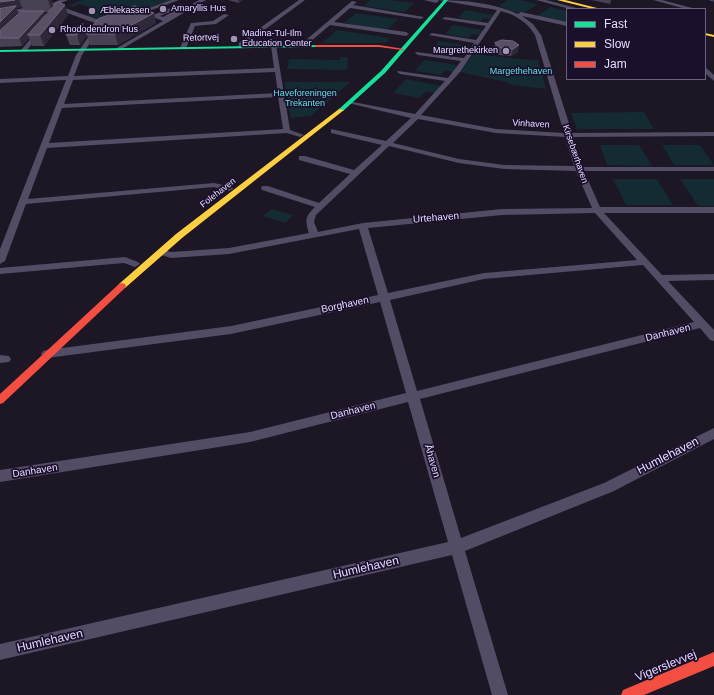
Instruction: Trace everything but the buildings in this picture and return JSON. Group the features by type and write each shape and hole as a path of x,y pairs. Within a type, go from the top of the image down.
{"main road":[{"name":"Folehaven","path":"85,307 135,264 300,135 352,90 398,48 406,34 438,0"},
{"name":"Folehaven","path":"0,400 46,354 99,305 161,252 350,102 373,81 438,0"},
{"path":"559,0 595,8"},
{"path":"567,0 602,8"},
{"name":"Retortvej","path":"0,51 274,46 379,46 398,48"},
{"name":"Vigerslevvej","path":"628,695 714,659"}],"street":[{"path":"26,0 32,8"},
{"path":"0,14 51,5 66,0"},
{"path":"129,17 176,0"},
{"path":"118,49 203,0"},
{"path":"240,47 241,44 302,0"},
{"path":"302,46 357,0"},
{"name":"Kirsebærhaven","path":"438,0 500,9 524,18 536,30 579,169 598,210 714,337"},
{"path":"483,6 492,0"},
{"path":"538,0 573,8"},
{"path":"656,0 689,8"},
{"path":"51,5 102,24 109,24 116,21"},
{"path":"349,6 421,17"},
{"path":"54,15 60,8"},
{"path":"315,236 310,218 416,117 450,80 466,60 500,9"},
{"path":"138,14 164,22"},
{"path":"516,14 528,15 566,24"},
{"path":"22,16 28,15"},
{"path":"183,48 193,24 214,23 226,15"},
{"path":"446,19 489,25"},
{"path":"330,23 406,34"},
{"path":"0,262 82,50 96,29 102,24"},
{"path":"24,50 45,25"},
{"path":"432,35 478,42"},
{"path":"274,46 287,131"},
{"path":"418,53 466,60"},
{"path":"0,81 277,70"},
{"path":"706,70 714,79"},
{"path":"400,72 450,80"},
{"path":"60,106 281,95"},
{"name":"Vinhaven","path":"350,102 416,117 495,130 568,135 714,134"},
{"path":"45,146 287,131 300,135"},
{"path":"334,132 459,161 506,166 579,169 714,169"},
{"path":"302,158 356,173"},
{"path":"23,202 214,185 229,189"},
{"path":"265,188 321,206"},
{"name":"Urtehaven","path":"161,252 171,255 229,251 363,226 502,212 714,210"},
{"name":"Åhaven","path":"363,226 500,695"},
{"path":"0,270 125,260 135,264"},
{"name":"Borghaven","path":"46,354 231,330 384,296 484,276 645,262"},
{"path":"659,278 714,277"},
{"name":"Danhaven","path":"0,476 250,437 702,324"},
{"name":"Humlehaven","path":"0,652 457,547 610,487 714,433"}],"green space":[{"path":"83,0 171,0 106,23 96,19 98,18 86,16 97,12 97,10 80,4 72,7 68,5"},
{"path":"370,0 390,0 414,3 405,12 363,6"},
{"path":"508,0 520,0 538,4 522,12 515,12 498,6"},
{"path":"550,7 566,11 566,22 537,16"},
{"path":"465,10 494,15 490,19 483,18 481,22 458,18"},
{"path":"356,13 398,19 387,30 344,23"},
{"path":"453,25 483,30 479,35 472,34 469,38 445,34"},
{"path":"337,30 390,38 386,43 322,43"},
{"path":"439,41 471,46 467,52 459,51 456,55 431,51"},
{"name":"Margethehaven","path":"473,54 530,60 538,59 546,89 511,85 506,82 460,72"},
{"path":"340,57 348,57 347,70 287,69 289,59 340,60"},
{"path":"424,60 457,65 453,72 445,71 441,75 415,71"},
{"path":"406,79 442,86 435,93 426,92 419,98 393,93"},
{"name":"Haveforeningen Trekanten","path":"284,82 350,82 311,116 291,118"},
{"path":"644,112 654,129 577,129 571,113"},
{"path":"600,145 639,145 652,166 607,165"},
{"path":"662,145 700,145 714,165 674,165"},
{"path":"613,179 657,179 673,205 626,205"},
{"path":"680,179 714,179 714,206 698,206"},
{"path":"272,209 293,215 285,223 263,216"}],"tram line":[{"path":"710,0 714,1"}],"traffic: fast":[{"path":"341,110 383,72 446,0"},
{"path":"0,51 317,46"}],"traffic: slow":[{"path":"559,0 595,8"},
{"path":"706,34 714,36"},
{"path":"122,286 179,236 341,110"}],"traffic: jam":[{"path":"317,46 379,46 402,49"},
{"path":"0,400 122,286"},
{"path":"628,695 714,659"}],"place":[{"name":"Amaryllis Hus","path":"163,9"},
{"name":"Æblekassen","path":"92,11"},
{"name":"Rhododendron Hus","path":"52,30"},
{"name":"Madina-Tul-Ilm Education Center","path":"234,39"},
{"name":"Margrethekirken","path":"506,51"}]}
